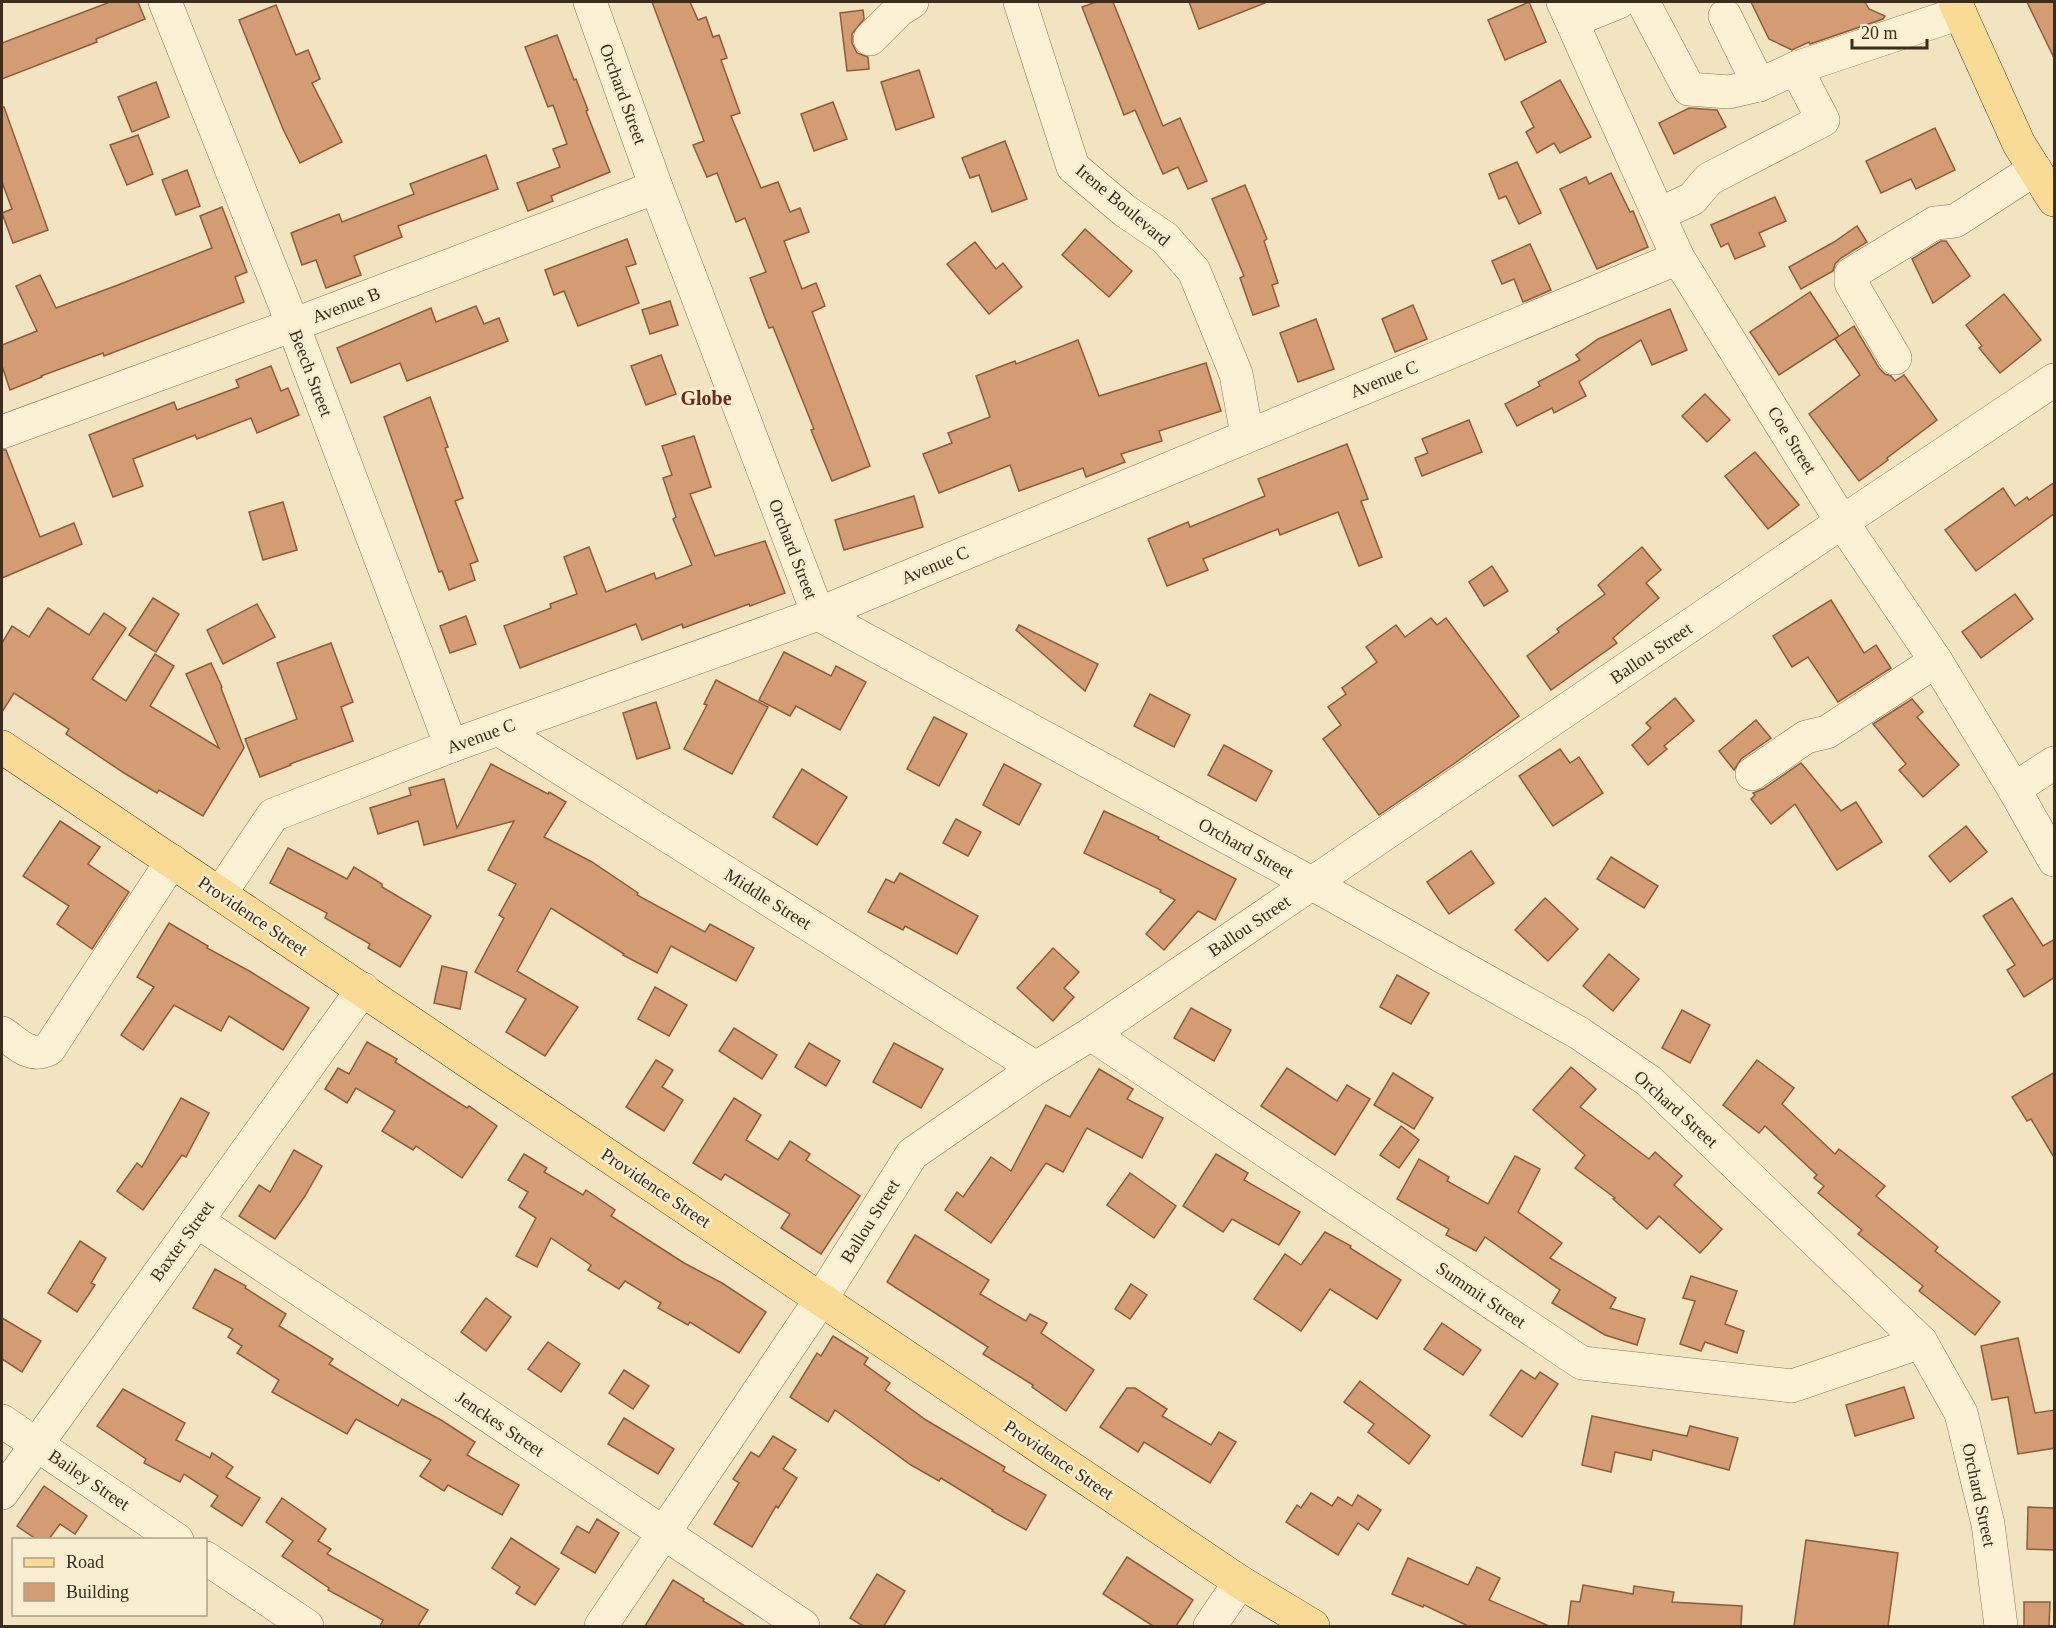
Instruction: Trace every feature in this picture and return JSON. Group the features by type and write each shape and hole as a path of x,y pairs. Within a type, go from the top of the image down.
{"main road":[{"path":"1958,7 2019,144 2055,200"},
{"name":"Providence Street","path":"2,747 1240,1582 1313,1626"}],"street":[{"name":"Beech Street","path":"165,2 294,325 451,746"},
{"name":"Orchard Street","path":"590,2 656,187 818,614 1311,883 1579,1034 1649,1081 1921,1342 1961,1413 1988,1524 2001,1626"},
{"path":"870,39 898,10 912,2"},
{"name":"Irene Boulevard","path":"1020,2 1073,167 1125,211 1165,238 1194,271 1236,374 1247,435"},
{"path":"1568,11 1619,2"},
{"path":"1643,2 1689,89 1729,92 1759,85 1796,68 1857,47 1958,7"},
{"name":"Coe Street","path":"1568,11 1678,258 1842,522 1936,661 2055,860"},
{"path":"1725,16 1759,85"},
{"path":"1659,214 1692,199 1709,179 1823,120 1796,68"},
{"path":"1895,358 1851,283 1851,274 1935,223 1956,221 2035,170"},
{"name":"Avenue B","path":"2,432 294,325 656,187"},
{"name":"Avenue C","path":"220,894 273,815 451,746 818,614 1678,258"},
{"name":"Ballou Street","path":"601,1626 821,1299 912,1155 1036,1068 1091,1034 1842,522 2055,380"},
{"path":"1752,774 1806,737 1827,732 1936,661"},
{"name":"Middle Street","path":"500,730 1036,1068"},
{"path":"2014,789 2055,763"},
{"path":"2,1033 31,1053 41,1053 49,1049 172,861"},
{"name":"Baxter Street","path":"2,1493 363,989"},
{"name":"Summit Street","path":"1091,1034 1582,1363 1792,1386 1921,1342"},
{"name":"Jenckes Street","path":"197,1221 803,1626"},
{"name":"Bailey Street","path":"2,1421 176,1538"},
{"path":"207,1559 307,1626"},
{"path":"1210,1626 1240,1582"}],"building":[{"path":"110,2 138,2 145,19 96,39 97,42 2,79 2,43"},
{"path":"652,2 690,2 698,20 706,17 713,37 719,35 727,58 721,60 740,113 731,116 761,188 778,182 790,212 800,208 809,232 784,241 802,289 816,283 825,306 812,312 870,466 832,481 773,327 769,328 750,278 766,272 745,218 736,222 717,173 707,177 693,145 704,141"},
{"path":"1096,2 1113,2 1163,126 1180,118 1207,181 1188,189 1178,167 1163,174 1135,110 1124,115 1082,7"},
{"path":"1189,2 1265,2 1265,3 1199,29"},
{"path":"1529,2 1546,42 1505,60 1488,20"},
{"path":"1751,2 1865,2 1869,9 1885,16 1883,19 1810,44 1809,42 1792,50 1769,39"},
{"path":"2027,2 2055,2 2055,60"},
{"path":"276,5 296,55 308,50 320,79 312,83 342,142 300,163 283,129 239,20"},
{"path":"863,10 864,19 852,34 852,43 857,53 868,57 869,69 847,71 840,13"},
{"path":"557,35 588,110 586,111 610,172 551,196 553,201 528,211 517,183 560,167 553,149 567,144 553,105 548,107 525,47"},
{"path":"919,70 934,117 896,130 881,82"},
{"path":"1560,80 1591,137 1560,153 1554,143 1537,153 1526,132 1534,127 1521,102"},
{"path":"156,82 169,117 132,132 118,97"},
{"path":"833,102 847,139 814,151 801,114"},
{"path":"2,107 4,107 48,230 13,243 2,213 12,209 2,182"},
{"path":"1689,108 1717,110 1726,127 1674,154 1659,123"},
{"path":"1935,128 1955,170 1916,189 1911,179 1881,193 1866,161"},
{"path":"138,135 153,174 127,185 110,145"},
{"path":"1005,141 1027,199 992,212 979,175 970,178 962,158"},
{"path":"486,155 498,189 398,226 402,237 354,256 361,275 326,288 316,260 302,265 291,233 339,214 342,222 414,194 410,184"},
{"path":"1517,162 1541,213 1519,224 1506,196 1499,199 1489,174"},
{"path":"187,170 200,206 176,215 162,180"},
{"path":"1611,173 1630,212 1633,211 1648,247 1597,269 1560,189 1586,177 1589,184"},
{"path":"1245,185 1267,239 1264,241 1278,283 1272,285 1279,306 1253,315 1240,278 1244,276 1212,199"},
{"path":"1775,197 1786,221 1759,233 1765,246 1735,259 1728,243 1721,247 1711,225"},
{"path":"222,207 247,272 235,277 244,302 104,356 103,353 41,376 10,390 2,366 2,345 37,331 16,286 40,275 56,308 118,285 212,248 200,216"},
{"path":"1857,226 1867,242 1841,258 1835,264 1833,271 1801,289 1789,267 1834,242"},
{"path":"1085,229 1132,271 1109,297 1062,255"},
{"path":"627,239 636,264 626,267 639,303 578,326 564,291 554,295 545,270"},
{"path":"1941,241 1946,241 1970,276 1933,303 1912,259"},
{"path":"975,242 996,269 1003,263 1022,287 989,314 947,264"},
{"path":"1530,244 1551,290 1523,302 1514,279 1502,284 1492,261"},
{"path":"1810,292 1839,336 1779,375 1750,332"},
{"path":"2004,294 2041,340 2000,373 1979,348 1982,346 1966,325"},
{"path":"670,301 678,325 650,334 642,310"},
{"path":"1413,305 1427,339 1395,352 1382,319"},
{"path":"476,306 484,324 499,318 508,341 407,381 400,363 351,383 337,348 431,308 436,322"},
{"path":"1670,309 1687,350 1652,365 1641,340 1579,382 1586,396 1554,413 1552,408 1517,426 1505,404 1540,386 1538,382 1580,360 1576,355 1598,339"},
{"path":"1316,319 1334,369 1298,382 1280,333"},
{"path":"1854,326 1879,368 1895,381 1904,375 1937,420 1859,481 1809,414 1860,375 1835,339"},
{"path":"1078,340 1099,396 1206,363 1221,411 1159,431 1162,441 1121,454 1125,462 1086,477 1083,468 1019,491 1010,465 939,493 923,454 952,443 948,433 990,417 976,376 1015,361 1016,364"},
{"path":"661,355 676,394 646,405 631,366"},
{"path":"271,366 281,391 288,388 299,415 257,433 251,418 197,439 195,435 133,459 143,486 113,497 89,435 174,402 177,410 239,387 236,380"},
{"path":"1705,394 1730,420 1707,442 1682,416"},
{"path":"430,397 463,498 455,501 478,561 470,564 475,580 449,590 442,571 439,572 384,417"},
{"path":"1469,420 1482,452 1422,476 1415,458 1428,453 1422,439"},
{"path":"694,436 711,487 690,494 715,556 765,541 785,593 683,628 682,624 642,640 636,624 520,668 504,626 551,608 550,604 577,594 564,557 589,547 606,592 654,573 656,579 692,565 673,519 676,517 663,478 672,475 662,446"},
{"path":"1347,444 1368,499 1361,501 1382,557 1359,566 1338,512 1280,535 1278,529 1203,559 1208,570 1167,586 1148,539 1188,522 1190,527 1265,496 1258,479"},
{"path":"2,450 6,450 40,537 74,523 82,544 2,578"},
{"path":"1755,452 1799,505 1768,529 1725,476"},
{"path":"2055,482 2055,513 1976,571 1945,530 2003,488 2015,506 2027,497 2029,500"},
{"path":"914,496 923,527 844,550 835,520"},
{"path":"283,502 297,550 263,560 249,512"},
{"path":"1642,547 1661,570 1646,583 1659,598 1613,638 1617,643 1551,690 1527,656 1559,632 1557,629 1605,594 1598,585"},
{"path":"1492,566 1508,591 1484,606 1469,582"},
{"path":"2015,594 2033,619 1981,658 1962,632"},
{"path":"153,598 179,614 156,652 129,635"},
{"path":"1831,600 1864,653 1876,645 1891,668 1838,702 1808,657 1792,667 1773,636"},
{"path":"257,604 275,637 223,664 207,630"},
{"path":"48,608 89,635 104,613 126,628 92,679 126,701 155,654 174,666 150,706 219,748 186,674 211,663 244,748 203,816 159,790 157,793 124,773 66,734 69,729 14,693 2,712 2,643 12,626 29,637"},
{"path":"466,616 476,644 450,653 440,626"},
{"path":"1431,618 1437,625 1446,618 1519,716 1379,815 1323,739 1341,725 1328,707 1346,694 1342,688 1377,662 1366,647 1396,625 1405,637"},
{"path":"1019,625 1098,664 1085,691 1016,630"},
{"path":"331,643 353,702 341,707 353,741 260,777 245,739 297,719 277,663"},
{"path":"784,652 831,676 836,666 866,682 840,730 796,706 790,716 759,700"},
{"path":"716,680 768,707 732,774 684,749 707,705 704,704"},
{"path":"1150,694 1190,715 1174,747 1134,726"},
{"path":"1675,698 1694,721 1664,746 1667,749 1648,765 1632,745 1651,728 1646,723"},
{"path":"1912,699 1923,712 1917,717 1959,765 1923,797 1899,770 1906,764 1873,724"},
{"path":"656,702 670,748 637,759 623,713"},
{"path":"934,717 967,734 939,786 907,769"},
{"path":"1756,720 1771,738 1741,759 1734,770 1719,751"},
{"path":"1224,745 1272,771 1256,801 1208,775"},
{"path":"1560,749 1570,763 1579,757 1603,793 1553,826 1519,776"},
{"path":"1801,763 1841,811 1856,802 1882,842 1837,870 1795,804 1771,824 1751,799 1755,795 1753,793 1763,789"},
{"path":"491,764 566,802 544,837 592,862 638,893 637,895 705,932 710,924 754,948 736,981 671,946 657,973 623,955 551,908 517,971 578,1007 545,1056 506,1032 526,999 475,972 504,918 499,915 516,884 488,870 514,821 424,845 418,821 378,834 370,808 411,795 409,788 444,779 457,828"},
{"path":"1004,764 1041,784 1019,825 983,805"},
{"path":"802,769 847,797 817,845 773,817"},
{"path":"1104,811 1159,837 1158,839 1236,879 1215,920 1198,911 1164,950 1146,934 1175,900 1160,892 1161,890 1084,853"},
{"path":"956,819 981,832 968,856 943,843"},
{"path":"60,821 100,847 88,864 129,892 92,949 57,924 69,906 23,876"},
{"path":"1966,826 1987,852 1950,882 1929,856"},
{"path":"288,848 347,879 354,867 382,884 382,887 431,916 400,967 368,948 370,944 325,918 327,913 270,883"},
{"path":"1471,851 1494,883 1449,914 1427,882"},
{"path":"1611,857 1658,886 1644,908 1597,879"},
{"path":"900,873 978,916 957,954 905,926 903,930 868,912 886,879 894,883"},
{"path":"1545,898 1578,929 1548,961 1515,930"},
{"path":"2012,898 2043,946 2055,939 2055,977 2024,997 2007,970 2015,965 1983,916"},
{"path":"169,923 309,1008 283,1050 229,1016 221,1031 174,1005 143,1050 121,1035 154,987 137,977"},
{"path":"1053,948 1079,972 1064,988 1074,997 1053,1021 1017,988"},
{"path":"1609,954 1639,979 1613,1011 1583,986"},
{"path":"442,966 467,972 460,1009 434,1003"},
{"path":"1397,975 1429,993 1411,1024 1380,1007"},
{"path":"655,987 687,1005 669,1036 638,1019"},
{"path":"1191,1008 1231,1030 1214,1061 1174,1038"},
{"path":"1682,1010 1710,1025 1690,1063 1662,1048"},
{"path":"734,1028 777,1055 762,1079 719,1051"},
{"path":"367,1042 397,1059 395,1062 467,1108 469,1106 497,1126 462,1178 416,1146 413,1150 382,1131 395,1111 356,1088 347,1103 325,1089 338,1068 349,1074"},
{"path":"809,1043 840,1061 826,1086 795,1067"},
{"path":"894,1043 943,1069 921,1108 873,1082"},
{"path":"656,1060 673,1070 662,1087 683,1100 664,1131 626,1107"},
{"path":"1757,1060 1794,1088 1782,1104 1835,1154 1839,1149 1885,1186 1876,1196 1938,1247 1935,1251 2000,1302 1975,1335 1919,1291 1923,1286 1858,1234 1862,1230 1818,1193 1824,1186 1814,1178 1817,1175 1765,1126 1759,1133 1723,1105"},
{"path":"1571,1067 1596,1089 1580,1107 1649,1159 1655,1152 1682,1176 1674,1185 1722,1229 1700,1253 1659,1216 1647,1229 1613,1199 1615,1198 1575,1168 1585,1155 1533,1110"},
{"path":"1287,1068 1337,1101 1347,1085 1370,1099 1335,1155 1261,1106"},
{"path":"1099,1069 1133,1089 1127,1099 1163,1118 1142,1158 1087,1128 1063,1172 1046,1163 991,1243 945,1210 957,1192 963,1197 991,1157 1011,1171 1046,1105 1070,1117"},
{"path":"2055,1072 2055,1159 2031,1119 2027,1121 2012,1097"},
{"path":"1393,1073 1433,1098 1414,1129 1374,1105"},
{"path":"181,1098 209,1113 186,1157 182,1155 143,1210 117,1191 137,1163 142,1167"},
{"path":"734,1098 761,1115 746,1140 778,1160 790,1141 810,1154 806,1160 860,1196 821,1254 781,1228 790,1214 725,1174 721,1180 693,1163"},
{"path":"1401,1126 1419,1140 1399,1168 1380,1155"},
{"path":"294,1150 322,1166 305,1196 275,1239 239,1216 259,1185 270,1192"},
{"path":"524,1154 547,1168 544,1172 583,1195 586,1190 615,1210 611,1216 766,1312 739,1353 690,1322 688,1325 658,1308 661,1303 625,1281 619,1289 588,1270 591,1265 551,1238 537,1267 516,1256 536,1218 519,1207 528,1192 508,1180"},
{"path":"1216,1154 1248,1173 1244,1180 1300,1212 1279,1245 1232,1219 1223,1232 1183,1206"},
{"path":"1515,1156 1540,1169 1518,1212 1562,1243 1550,1258 1616,1298 1610,1308 1645,1319 1637,1345 1605,1335 1552,1303 1560,1290 1485,1237 1476,1251 1446,1235 1449,1229 1397,1199 1419,1159 1449,1177 1447,1181 1488,1204"},
{"path":"1130,1173 1176,1206 1154,1238 1107,1205"},
{"path":"1325,1232 1351,1246 1350,1248 1401,1280 1377,1319 1330,1289 1301,1331 1254,1299 1285,1254 1301,1265"},
{"path":"915,1235 989,1280 980,1294 1026,1321 1030,1314 1047,1323 1041,1333 1094,1370 1066,1411 1032,1387 1033,1385 983,1354 988,1347 887,1282"},
{"path":"80,1241 106,1258 91,1283 95,1285 77,1312 48,1293"},
{"path":"215,1269 246,1286 245,1288 286,1314 279,1326 333,1359 329,1364 398,1406 402,1399 475,1442 467,1455 519,1485 502,1515 448,1485 444,1491 420,1476 431,1460 356,1419 347,1434 272,1392 279,1380 237,1353 242,1346 228,1337 233,1329 193,1308"},
{"path":"1691,1276 1737,1291 1725,1324 1744,1331 1737,1353 1705,1342 1701,1351 1680,1344 1695,1301 1683,1298"},
{"path":"1131,1284 1147,1295 1130,1319 1115,1309"},
{"path":"486,1298 511,1317 486,1351 461,1332"},
{"path":"2,1318 41,1341 22,1372 2,1359"},
{"path":"1442,1323 1481,1350 1463,1375 1424,1349"},
{"path":"833,1336 868,1358 864,1364 890,1383 885,1390 926,1420 1005,1467 1003,1471 1046,1495 1026,1530 941,1478 939,1481 911,1465 835,1410 828,1422 790,1397 817,1353 821,1356"},
{"path":"2018,1338 2035,1413 2055,1410 2055,1448 2018,1454 2008,1397 1992,1400 1981,1346"},
{"path":"548,1342 580,1364 561,1392 528,1369"},
{"path":"624,1370 649,1386 633,1409 609,1393"},
{"path":"1521,1370 1535,1379 1540,1372 1558,1384 1522,1437 1490,1415"},
{"path":"1360,1381 1430,1436 1409,1464 1368,1432 1374,1424 1344,1402"},
{"path":"1904,1387 1914,1418 1855,1436 1846,1405"},
{"path":"1127,1388 1135,1388 1167,1409 1162,1416 1211,1445 1219,1432 1236,1442 1210,1483 1144,1442 1138,1452 1100,1427"},
{"path":"123,1389 185,1423 176,1440 210,1458 212,1453 233,1467 226,1477 260,1498 242,1526 211,1506 218,1496 184,1474 180,1482 144,1463 146,1459 97,1426"},
{"path":"1592,1416 1687,1436 1690,1426 1738,1438 1729,1470 1653,1450 1651,1460 1615,1452 1611,1472 1582,1465"},
{"path":"624,1418 674,1449 658,1474 608,1444"},
{"path":"773,1436 796,1450 783,1469 797,1478 778,1508 776,1506 752,1547 714,1524 739,1483 733,1479 751,1452 759,1457"},
{"path":"44,1486 87,1516 75,1534 60,1524 50,1538 35,1538 17,1526"},
{"path":"1311,1493 1332,1506 1338,1497 1352,1506 1358,1495 1381,1510 1368,1530 1358,1523 1338,1555 1286,1522 1297,1505 1301,1508"},
{"path":"282,1498 326,1529 318,1541 331,1549 327,1554 428,1610 418,1626 380,1626 383,1620 328,1590 329,1588 282,1556 293,1541 266,1522"},
{"path":"2028,1507 2055,1508 2055,1550 2027,1549"},
{"path":"597,1519 619,1533 595,1573 561,1553 577,1526 589,1533"},
{"path":"511,1538 559,1569 535,1605 516,1593 520,1587 492,1568"},
{"path":"1806,1540 1898,1553 1888,1626 1794,1626"},
{"path":"1127,1557 1193,1600 1176,1626 1153,1626 1103,1594"},
{"path":"1408,1558 1468,1585 1477,1567 1500,1578 1489,1600 1549,1626 1468,1626 1424,1605 1423,1607 1392,1594"},
{"path":"877,1574 905,1591 884,1626 863,1626 850,1618"},
{"path":"673,1580 704,1599 703,1601 745,1626 645,1626"},
{"path":"1583,1585 1633,1594 1634,1586 1674,1592 1672,1602 1742,1606 1741,1626 1568,1626 1571,1601 1580,1602"},
{"path":"2024,1602 2050,1602 2049,1626 2024,1626"}],"district":[{"name":"Globe","path":"706,398"}]}
